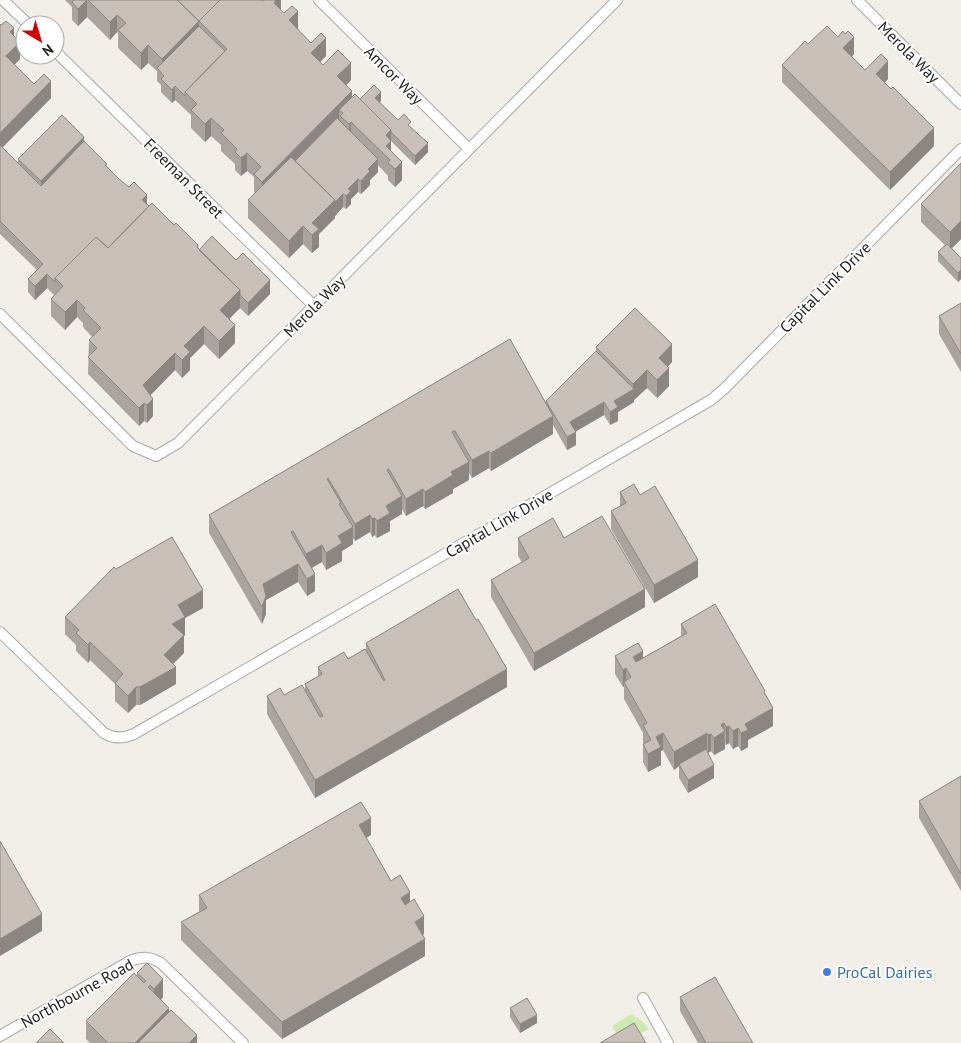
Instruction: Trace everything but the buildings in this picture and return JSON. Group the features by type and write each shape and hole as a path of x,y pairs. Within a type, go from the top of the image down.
{"street":[{"path":"4,0 19,15"},
{"name":"Amcor Way","path":"319,0 469,150"},
{"name":"Merola Way","path":"0,314 133,446 156,456 178,443 617,0"},
{"name":"Merola Way","path":"857,0 961,104"},
{"name":"Freeman Street","path":"65,61 314,306"},
{"name":"Capital Link Drive","path":"0,632 104,733 118,738 134,734 711,400 961,149"},
{"name":"Northbourne Road","path":"0,1036 130,962 152,958 161,963 243,1043"},
{"path":"642,998 668,1043"}],"green space":[{"path":"631,1014 642,1021 649,1029 622,1043 612,1026"}],"place":[{"name":"ProCal Dairies","path":"827,972"}]}
